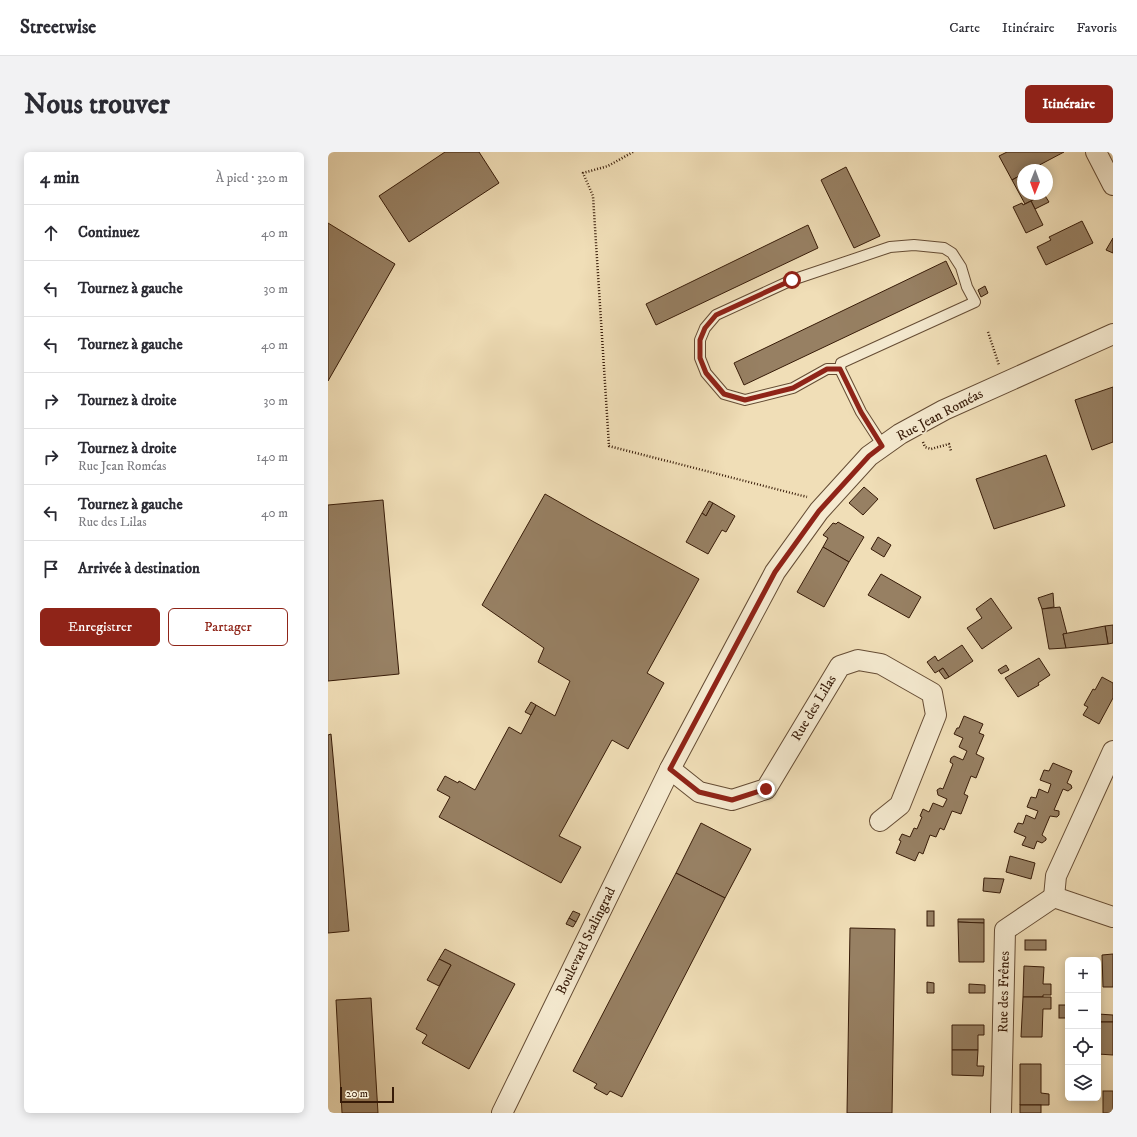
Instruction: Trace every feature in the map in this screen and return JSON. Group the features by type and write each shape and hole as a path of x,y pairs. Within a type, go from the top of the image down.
{"street":[{"path":"1096,152 1113,185"},
{"name":"Rue Jean Roméas","path":"670,769 775,572 819,511 869,456 900,434 944,410 1113,334"},
{"name":"Rue des Lilas","path":"670,769 699,792 732,800 766,789 840,666 858,660 881,664 932,693 936,715 900,805 880,821"},
{"path":"1113,751 1056,876 1054,897 1113,917"},
{"name":"Boulevard Stalingrad","path":"502,1113 670,769"},
{"name":"Rue des Frênes","path":"1001,1113 1005,930 1054,897"}],"lane":[{"path":"840,369 827,369 793,388 745,400 724,394 706,373 700,358 700,340 705,328 716,315 792,280 890,247 914,245 944,248 952,253 961,267 967,287 975,302 841,363 840,369 861,412 882,446"}],"path":[{"path":"633,152 608,166 583,173 593,196 609,446 827,503"}],"building":[{"path":"445,152 479,152 499,183 409,242 379,196"},
{"path":"1007,152 1064,152 1041,164 1017,164 1017,177 1012,180 999,156"},
{"path":"846,167 880,236 854,248 821,180"},
{"path":"1017,177 1017,189 1012,180"},
{"path":"1023,200 1033,200 1025,204"},
{"path":"1048,200 1049,202 1035,209 1031,201"},
{"path":"1031,201 1043,225 1026,233 1013,207 1022,203 1023,205"},
{"path":"1082,221 1093,243 1046,265 1037,247 1051,240 1049,237"},
{"path":"328,223 395,264 328,381"},
{"path":"808,225 818,248 656,325 646,304"},
{"path":"1113,238 1113,253 1106,250"},
{"path":"946,261 957,284 744,385 734,363"},
{"path":"985,286 988,293 981,297 978,290"},
{"path":"1113,387 1113,442 1092,450 1075,400"},
{"path":"1046,455 1065,506 994,529 976,479"},
{"path":"864,487 878,499 863,515 849,503"},
{"path":"545,494 699,579 647,673 664,683 628,749 612,740 559,836 581,847 561,883 439,817 450,797 437,790 445,776 458,783 459,781 475,790 509,727 521,734 536,705 555,716 570,681 538,662 544,648 482,605"},
{"path":"383,500 399,674 328,681 328,505"},
{"path":"709,501 713,503 706,516 702,513"},
{"path":"713,503 735,516 726,532 722,530 708,554 686,542 702,513 706,516"},
{"path":"838,522 864,537 849,562 823,547 828,538 823,535 833,523 836,524"},
{"path":"878,537 891,545 884,557 871,549"},
{"path":"823,547 849,562 824,607 797,592"},
{"path":"881,574 921,597 909,618 868,595"},
{"path":"1053,593 1054,607 1042,609 1038,598"},
{"path":"991,598 1012,628 982,649 967,628 982,618 976,609"},
{"path":"1060,607 1067,634 1063,634 1066,648 1049,649 1042,609"},
{"path":"1113,625 1113,643 1108,644 1105,626"},
{"path":"1105,626 1108,644 1066,648 1063,634"},
{"path":"962,645 973,661 949,677 943,668 935,673 927,662 935,656 938,661"},
{"path":"1039,658 1050,675 1038,683 1039,685 1018,697 1005,678"},
{"path":"1006,665 1009,670 1001,674 998,670"},
{"path":"943,668 949,677 945,679 939,671"},
{"path":"1102,677 1113,683 1113,698 1099,724 1083,715 1088,707 1084,705"},
{"path":"531,702 536,705 531,715 525,712"},
{"path":"964,716 983,724 979,733 984,735 976,754 984,758 976,778 971,776 964,794 968,796 961,814 952,811 944,830 940,828 936,837 930,835 923,854 919,852 915,861 896,853 901,841 899,840 902,834 910,837 914,828 917,829 922,817 920,816 923,809 929,812 933,803 943,807 947,799 938,795 937,790 940,788 943,789 953,764 950,762 951,758 954,756 963,760 967,751 959,747 963,738 954,734 957,728 959,728"},
{"path":"331,734 349,931 328,933 328,735"},
{"path":"1053,763 1072,771 1067,783 1071,785 1072,788 1068,791 1063,789 1054,810 1059,811 1059,815 1057,817 1050,816 1042,835 1046,838 1046,840 1042,843 1037,841 1034,849 1022,845 1026,837 1014,832 1018,823 1023,824 1026,815 1035,819 1038,811 1027,807 1031,797 1036,798 1039,789 1048,793 1051,784 1040,780 1044,770 1049,771"},
{"path":"701,823 751,849 725,898 676,873"},
{"path":"1010,856 1035,863 1031,879 1006,872"},
{"path":"676,873 725,898 622,1097 610,1091 607,1095 594,1088 597,1084 573,1071"},
{"path":"984,878 1004,879 1000,893 983,891"},
{"path":"573,911 580,914 576,922 569,918"},
{"path":"927,911 934,911 934,926 927,926"},
{"path":"569,918 576,922 573,927 566,924"},
{"path":"958,919 984,919 984,923 958,922"},
{"path":"958,922 984,923 984,962 959,962"},
{"path":"850,928 895,929 892,1113 847,1113"},
{"path":"1025,940 1046,940 1046,950 1025,950"},
{"path":"445,949 515,984 469,1069 422,1043 427,1035 416,1029 451,965 439,959"},
{"path":"1113,954 1113,987 1103,987 1102,955"},
{"path":"439,959 451,965 439,986 427,980"},
{"path":"1024,966 1044,967 1043,984 1051,984 1051,995 1043,995 1043,997 1023,997"},
{"path":"927,982 934,983 934,993 927,993"},
{"path":"969,984 985,985 985,993 969,993"},
{"path":"1023,997 1051,997 1051,1009 1043,1009 1042,1037 1021,1037"},
{"path":"371,998 378,1113 342,1113 336,1000"},
{"path":"1059,1005 1065,1005 1065,1018 1059,1018"},
{"path":"1101,1014 1113,1015 1113,1022 1101,1022"},
{"path":"1101,1022 1113,1022 1113,1055 1101,1054"},
{"path":"952,1025 984,1025 984,1035 978,1035 978,1050 952,1050"},
{"path":"952,1050 978,1050 977,1066 984,1066 983,1076 952,1075"},
{"path":"1020,1064 1041,1064 1041,1093 1049,1094 1049,1105 1020,1105"},
{"path":"1103,1091 1113,1091 1113,1113 1103,1113"},
{"path":"1020,1105 1041,1105 1041,1113 1020,1113"}],"route":[{"path":"766,789 732,800 699,792 670,769 775,572 819,511 869,456 882,446 861,412 840,369 827,369 793,388 745,400 724,394 706,373 700,358 700,340 705,328 716,315 792,280"}]}
